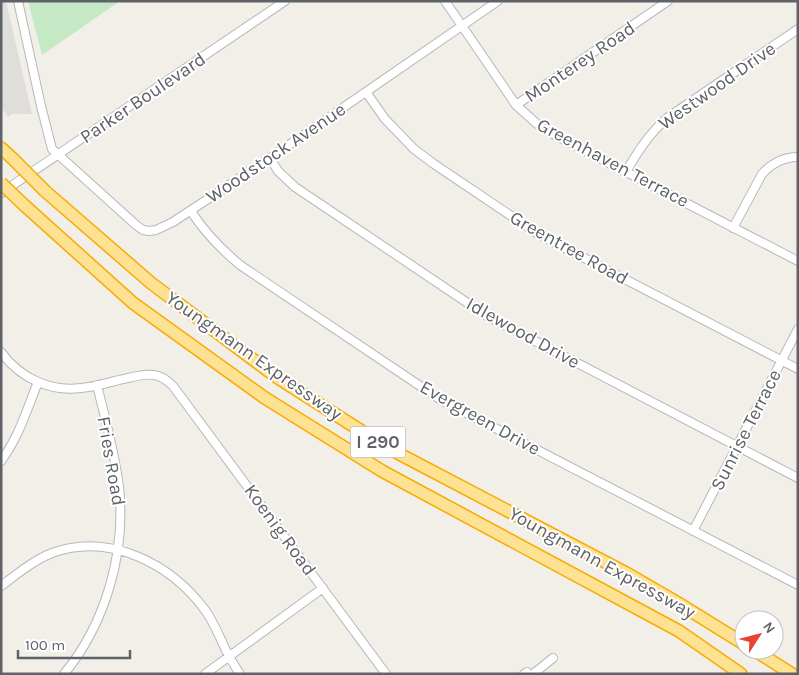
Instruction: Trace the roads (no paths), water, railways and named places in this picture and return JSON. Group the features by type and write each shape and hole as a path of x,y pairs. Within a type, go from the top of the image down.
{"highway":[{"name":"Youngmann Expressway","path":"1,148 45,191 151,283 275,376 388,448 628,574 734,638"},
{"name":"Youngmann Expressway","path":"1,183 133,304 265,398 382,471 679,632 741,674"},
{"path":"720,658 736,674"},
{"path":"766,660 784,674"},
{"path":"770,660 792,674"}],"street":[{"path":"18,1 52,148 59,155"},
{"name":"Parker Boulevard","path":"1,193 285,1"},
{"name":"Greenhaven Terrace","path":"445,1 516,105 536,123 547,131 798,261"},
{"name":"Woodstock Avenue","path":"59,155 143,230 156,230 191,210 270,158 498,1"},
{"name":"Monterey Road","path":"516,105 668,1"},
{"name":"Westwood Drive","path":"626,172 649,136 668,118 797,30"},
{"name":"Greentree Road","path":"366,92 385,119 414,149 538,234 798,369"},
{"path":"734,228 762,174 776,162 798,157"},
{"name":"Idlewood Drive","path":"270,158 278,171 295,187 487,316 798,478"},
{"name":"Evergreen Drive","path":"191,210 208,235 240,265 440,400 798,585"},
{"name":"Sunrise Terrace","path":"694,531 798,329"},
{"path":"1,352 23,374 49,386 71,389 97,386"},
{"name":"Koenig Road","path":"97,386 146,374 161,376 167,380 386,674"},
{"path":"1,461 18,433 38,382"},
{"name":"Fries Road","path":"64,674 88,640 102,608 111,583 118,549 119,487 97,386"},
{"path":"1,586 38,560 64,549 78,546 118,549 147,560 174,577 197,599 207,612 229,657 240,674"},
{"path":"205,674 323,588"},
{"path":"534,674 553,658"},
{"path":"524,674 527,672 528,674"}]}
